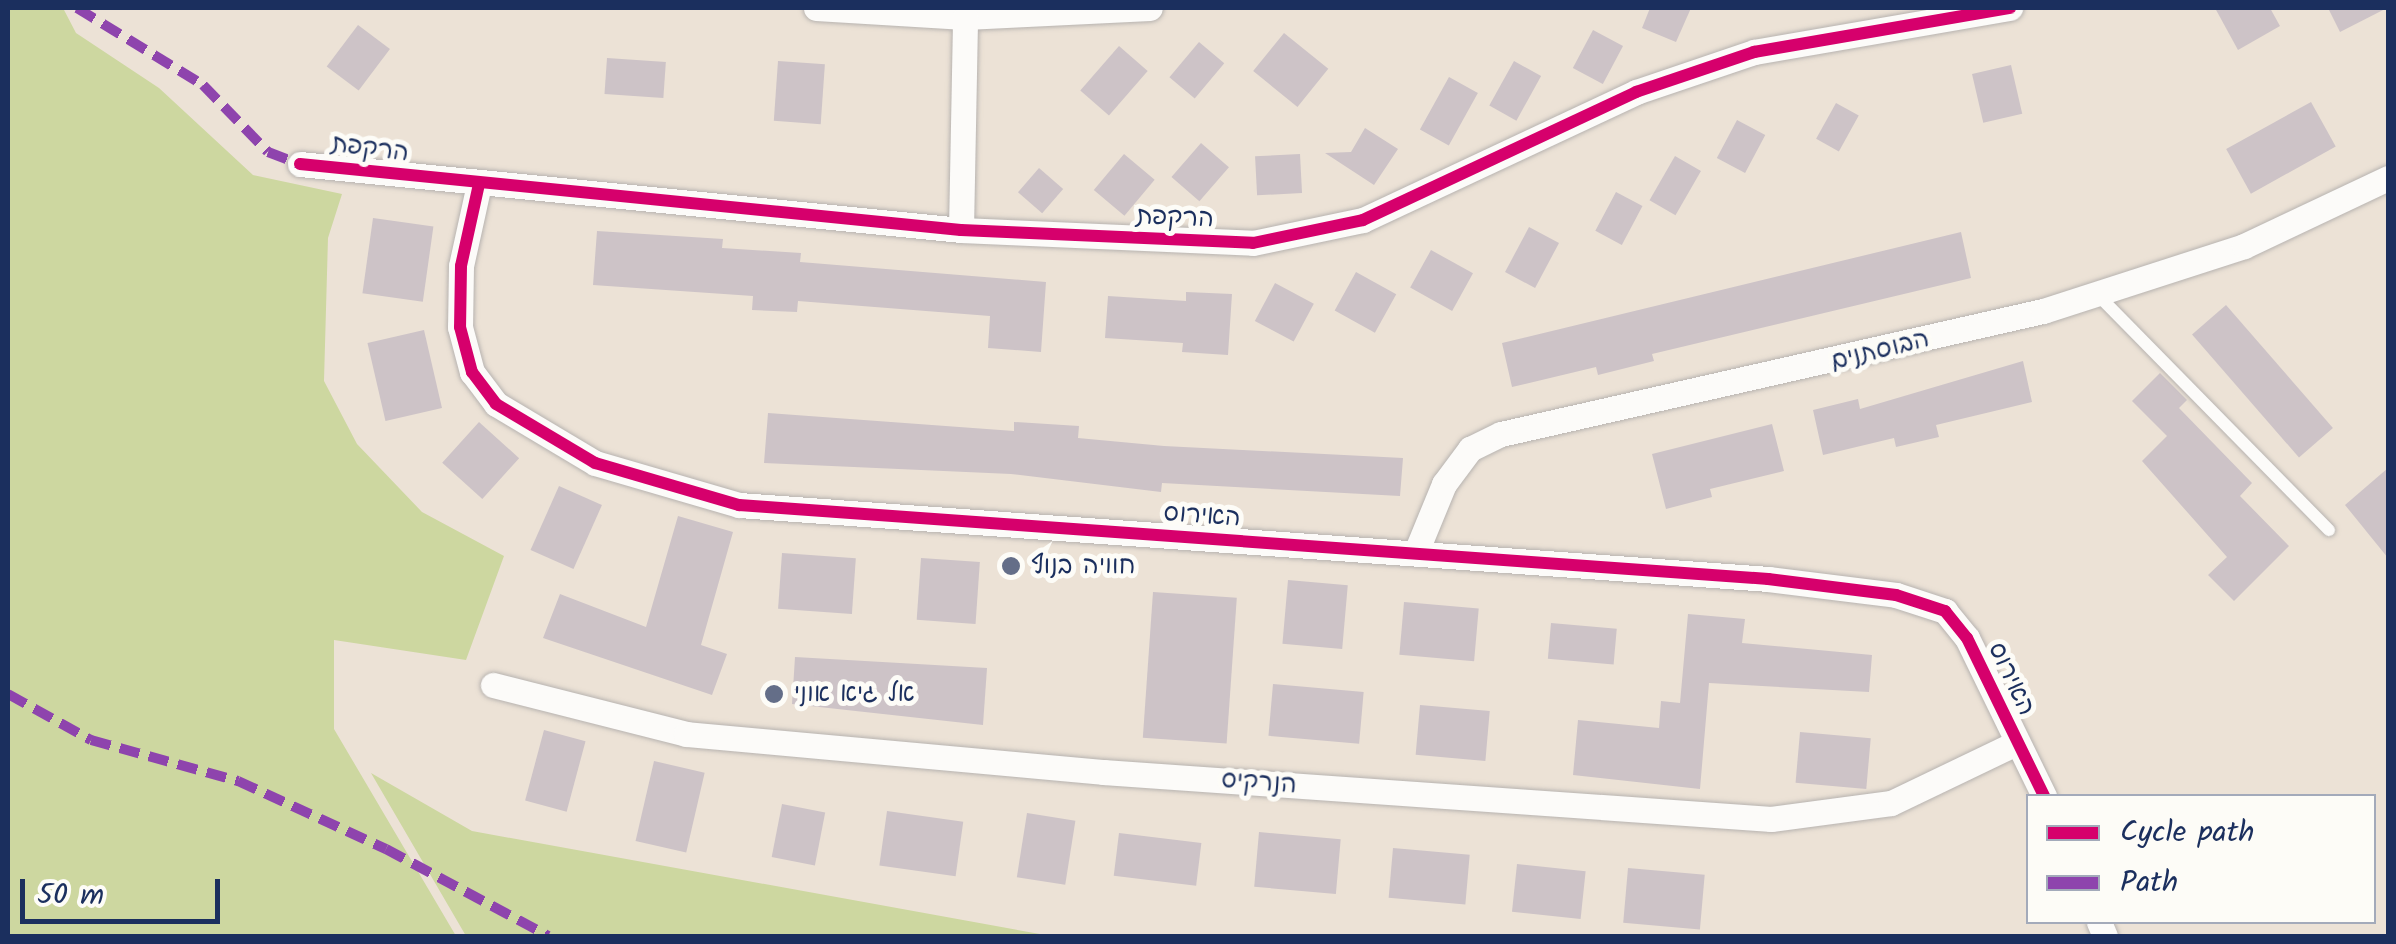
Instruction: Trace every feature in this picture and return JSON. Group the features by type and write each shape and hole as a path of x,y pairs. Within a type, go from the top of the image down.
{"street":[{"path":"816,8 965,17 1150,8"},
{"name":"הרקפת","path":"300,164 961,230 1253,244 1363,220 1636,92 1754,52 2010,8"},
{"path":"961,230 965,17"},
{"name":"הבוסתנים","path":"1416,552 1444,484 1470,449 1501,434 1777,376 2097,294 2244,246 2388,178"},
{"name":"האירוס","path":"480,184 461,266 460,327 472,372 496,404 595,464 739,504 1768,579 1922,601 1945,612 1968,638 2043,794"},
{"name":"הנרקיס","path":"494,685 686,734 1103,772 1771,819 1891,804 2016,743"}],"lane":[{"path":"2097,294 2329,530"}],"green space":[{"path":"8,8 63,8 76,33 159,88 253,175 342,194 328,238 324,381 357,444 422,512 504,556 466,660 334,640 334,729 456,936 8,936"},
{"path":"371,773 472,831 1051,936 466,936"}],"building":[{"path":"1650,8 1691,8 1676,42 1642,28"},
{"path":"2215,8 2270,8 2280,26 2238,50"},
{"path":"2328,8 2387,8 2340,32"},
{"path":"358,25 390,49 359,91 327,67"},
{"path":"1593,30 1623,46 1603,84 1573,68"},
{"path":"1284,33 1328,69 1297,107 1253,71"},
{"path":"1199,42 1224,63 1195,98 1169,77"},
{"path":"1119,46 1148,71 1109,115 1080,91"},
{"path":"607,58 666,62 663,98 604,94"},
{"path":"778,61 825,64 821,124 774,121"},
{"path":"1514,61 1541,76 1516,121 1489,106"},
{"path":"2011,65 2022,114 1983,123 1972,74"},
{"path":"1449,77 1478,93 1449,145 1420,129"},
{"path":"2311,102 2336,147 2251,194 2226,149"},
{"path":"1836,103 1859,116 1839,151 1816,139"},
{"path":"1737,120 1765,135 1745,173 1717,158"},
{"path":"1365,128 1398,149 1374,185 1325,153 1351,152"},
{"path":"1201,143 1229,167 1199,201 1171,177"},
{"path":"1124,154 1155,180 1124,216 1094,190"},
{"path":"1300,154 1302,193 1257,195 1255,156"},
{"path":"1675,156 1701,171 1675,215 1650,200"},
{"path":"1039,168 1063,189 1042,213 1018,192"},
{"path":"1616,192 1642,206 1622,245 1595,231"},
{"path":"373,218 433,226 423,302 362,293"},
{"path":"1529,227 1559,243 1535,288 1505,272"},
{"path":"597,231 723,239 722,248 801,253 800,262 1046,282 1041,352 988,348 990,316 798,301 797,312 752,310 753,296 593,285"},
{"path":"1961,232 1971,278 1652,354 1654,361 1598,375 1596,367 1512,387 1502,343"},
{"path":"1431,250 1473,273 1452,311 1410,288"},
{"path":"1356,272 1396,294 1375,333 1335,310"},
{"path":"1275,283 1314,304 1294,342 1255,321"},
{"path":"1186,292 1232,294 1228,355 1182,352 1183,343 1105,338 1108,296 1186,301"},
{"path":"2226,305 2333,428 2299,458 2192,335"},
{"path":"424,330 442,408 385,421 367,343"},
{"path":"2023,361 2032,402 1936,425 1939,437 1896,447 1894,438 1823,455 1813,410 1858,399 1860,409"},
{"path":"2160,373 2187,400 2179,408 2252,483 2240,496 2289,546 2234,601 2208,575 2227,557 2142,461 2167,436 2132,401"},
{"path":"768,413 1014,431 1014,422 1079,426 1078,438 1403,458 1400,496 1162,483 1161,492 1011,474 764,463"},
{"path":"479,422 519,458 482,499 442,463"},
{"path":"1772,424 1784,471 1710,489 1712,497 1666,509 1652,454"},
{"path":"2388,468 2388,558 2345,505"},
{"path":"559,486 602,505 573,569 531,550"},
{"path":"678,516 733,532 701,645 727,654 712,695 543,638 560,594 646,627"},
{"path":"782,553 856,558 852,614 778,609"},
{"path":"921,558 980,562 976,624 917,620"},
{"path":"1288,580 1348,585 1342,649 1282,644"},
{"path":"1153,592 1237,598 1227,744 1143,738"},
{"path":"1404,602 1479,609 1474,661 1399,655"},
{"path":"1688,614 1745,619 1742,643 1872,655 1869,692 1709,683 1700,789 1573,775 1578,720 1659,728 1661,701 1680,703"},
{"path":"1551,623 1617,629 1614,665 1548,659"},
{"path":"795,657 987,668 983,725 792,704"},
{"path":"1273,684 1364,692 1359,744 1268,736"},
{"path":"1420,705 1490,711 1485,761 1416,755"},
{"path":"544,730 586,741 567,812 525,801"},
{"path":"1800,732 1871,738 1866,789 1796,783"},
{"path":"654,761 705,773 686,853 636,841"},
{"path":"782,804 825,812 815,865 772,857"},
{"path":"887,811 963,822 956,876 879,865"},
{"path":"1027,813 1075,821 1065,885 1017,877"},
{"path":"1259,832 1341,839 1336,894 1254,887"},
{"path":"1119,833 1201,843 1196,886 1114,876"},
{"path":"1393,848 1470,855 1465,905 1389,898"},
{"path":"1517,864 1586,871 1581,919 1512,912"},
{"path":"1628,868 1705,875 1700,930 1623,923"}],"marked path":[{"path":"77,8 203,85 268,152 300,164"},
{"path":"8,694 91,740 238,781 386,849 548,936"}],"cycle path":[{"path":"300,164 961,230 1253,243 1363,220 1636,92 1754,52 2010,8"},
{"path":"479,184 461,266 460,327 472,372 496,404 595,463 739,505 1768,579 1896,595 1945,611 1967,638 2043,794"}],"place":[{"name":"חוויה בנוף","path":"1011,566"},
{"name":"אל גיא אוני","path":"774,694"}]}
